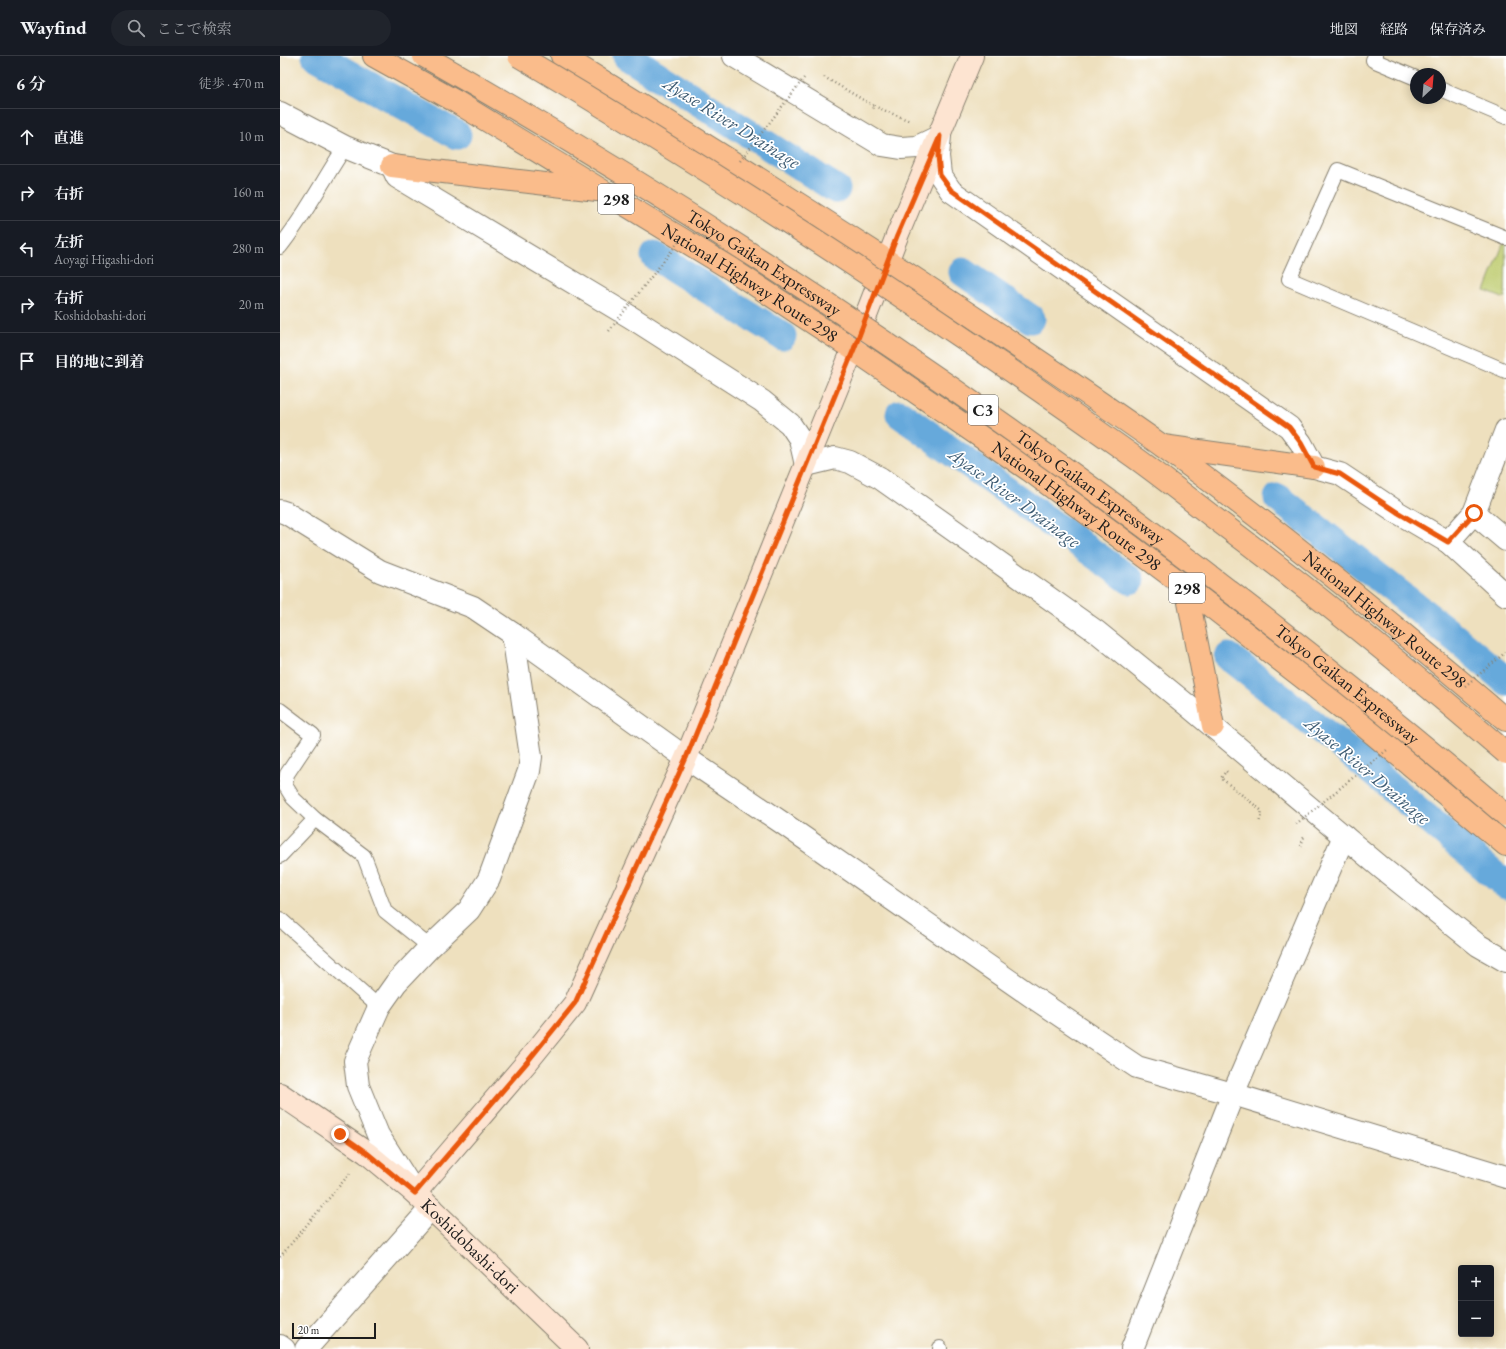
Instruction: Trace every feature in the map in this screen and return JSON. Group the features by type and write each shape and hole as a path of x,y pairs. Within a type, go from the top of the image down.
{"highway":[{"name":"National Highway Route 298","path":"374,56 455,101 731,269 854,349 1029,470 1186,587 1346,710 1506,845"},
{"name":"Tokyo Gaikan Expressway","path":"424,56 637,182 787,277 923,368 1052,458 1178,551 1282,631 1415,738 1506,815"},
{"path":"519,56 627,120 775,213 960,335 1132,456 1291,576 1450,704 1506,752"},
{"name":"National Highway Route 298","path":"562,56 703,142 1032,355 1162,446 1285,539 1421,648 1506,720"},
{"path":"392,166 604,191"},
{"path":"1162,446 1314,467"},
{"path":"1186,587 1212,726"}],"street":[{"path":"734,56 882,145 901,148 917,147 940,136"},
{"path":"513,634 530,757 529,771 489,879 469,910 430,947 396,983 379,1007 355,1060 358,1086 378,1135 415,1193 528,1061 575,1003 686,758 854,349 887,261 972,56"},
{"path":"280,113 345,147 392,166 397,178 629,316 762,402 790,424 800,439 806,465"},
{"path":"940,136 938,156 940,175 951,190 1289,427 1301,443 1314,467 1340,474 1397,512 1448,542 1506,595"},
{"path":"1448,542 1474,513 1506,430"},
{"path":"806,465 834,458 850,462 880,478 1097,632 1344,836 1478,944 1506,961"},
{"path":"280,511 286,513 380,571 473,607 686,758 870,883 1037,1000 1137,1067 1233,1094 1506,1177"},
{"path":"1474,513 1506,540"},
{"path":"1132,1349 1233,1094 1344,836"},
{"name":"Koshidobashi-dori","path":"280,1094 367,1153 415,1193 568,1346"},
{"path":"306,1349 431,1208"},
{"path":"280,1346 284,1349"}],"lane":[{"path":"1375,56 1373,60 1410,75"},
{"path":"1446,91 1506,117"},
{"path":"280,246 294,230 328,172 345,147"},
{"path":"1506,238 1338,170 1289,279 1506,371"},
{"path":"280,710 313,734 287,774 285,785 292,798 315,819 364,856 385,911 430,947"},
{"path":"280,856 315,819"},
{"path":"280,919 379,1007"}],"path":[{"path":"874,106 910,121"},
{"path":"1221,778 1262,811 1259,824"},
{"path":"280,1257 367,1153"}],"green space":[{"path":"1504,242 1506,242 1505,299 1485,291"}],"waterway":[{"name":"Ayase River Drainage","path":"316,56 457,135"},
{"name":"Ayase River Drainage","path":"627,56 836,189"},
{"name":"Ayase River Drainage","path":"655,256 782,336"},
{"name":"Ayase River Drainage","path":"963,272 1031,319"},
{"name":"Ayase River Drainage","path":"900,414 1130,580"},
{"name":"Ayase River Drainage","path":"1278,498 1454,637 1506,681"},
{"name":"Ayase River Drainage","path":"1229,657 1349,752 1506,885"}],"route":[{"path":"340,1134 367,1153 415,1193 528,1061 575,1003 686,758 854,349 897,236 940,136 938,156 940,175 951,190 1289,427 1301,443 1314,467 1340,474 1397,512 1448,542 1474,513"}]}
